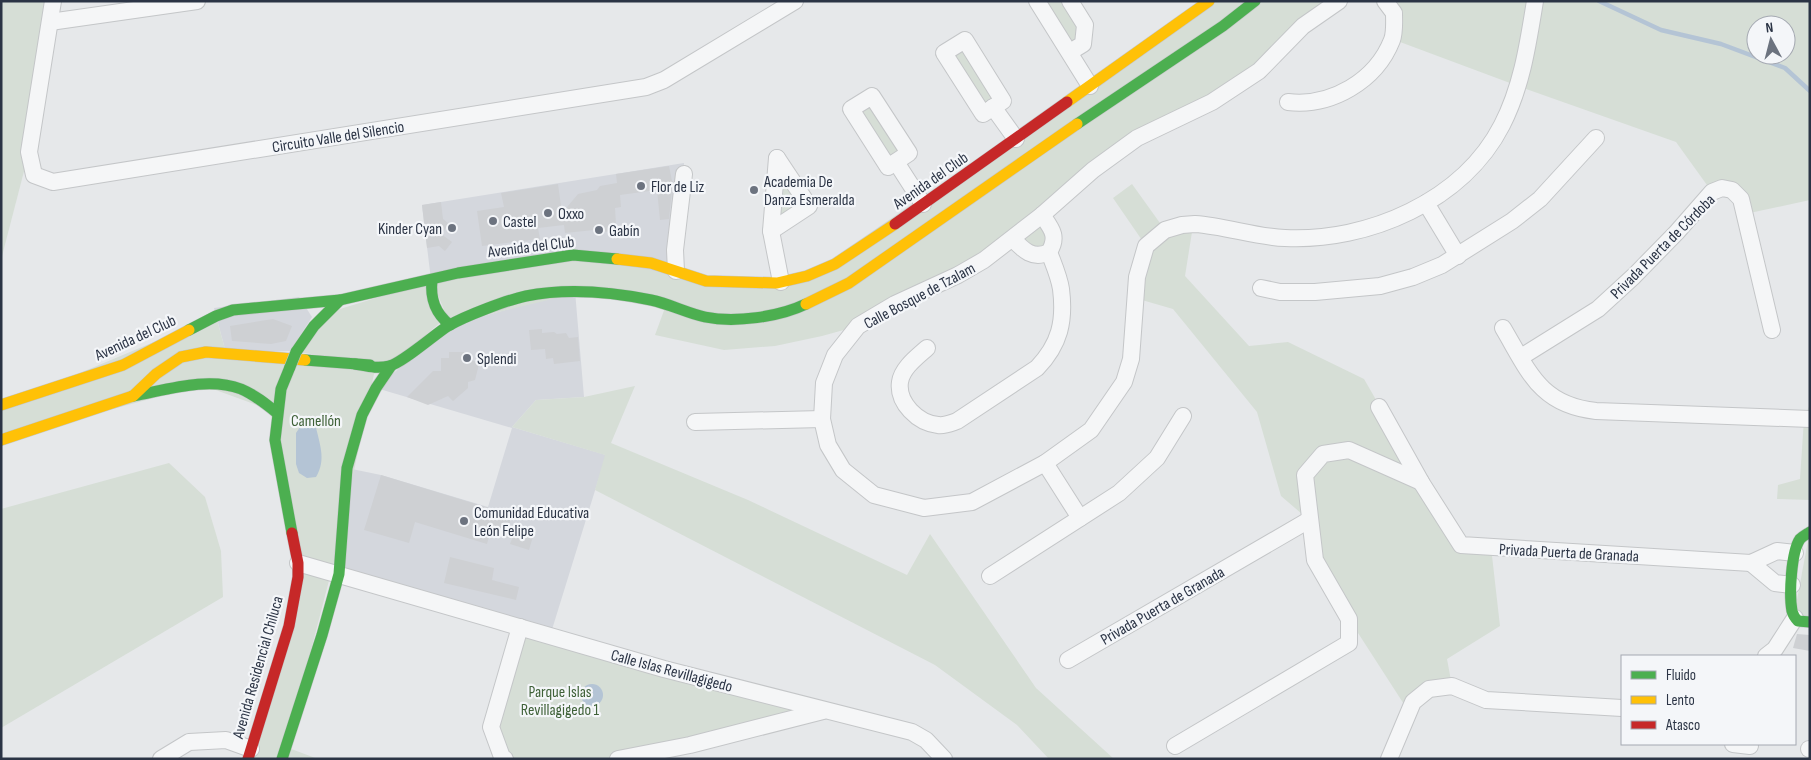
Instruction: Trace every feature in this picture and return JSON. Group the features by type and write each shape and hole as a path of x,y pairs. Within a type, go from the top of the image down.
{"street":[{"name":"Circuito Valle del Silencio","path":"53,1 29,152 34,175 53,182 646,87 664,80 795,1"},
{"path":"50,22 197,1"},
{"path":"1037,1 1090,86"},
{"path":"1070,1 1085,26 1084,44 1070,52"},
{"name":"Avenida del Club","path":"1,405 123,365 216,316 233,310 340,300 485,268 573,255 651,263 706,281 781,282 807,276 842,274 924,204 1016,139 1059,122 1090,86 1209,1"},
{"name":"Avenida del Club","path":"391,366 450,325 487,308 526,296 575,291 652,300 706,317 753,318 797,308 842,274 1059,122 1223,26 1255,1"},
{"name":"Calle Bosque de Tzalam","path":"1340,1 1303,26 1259,71 1212,102 1137,138 1093,170 1013,239 984,260 958,275 895,304 858,326 835,355 824,383 822,420 828,445 843,470 874,494 924,508 972,502 1045,463 1091,430 1124,382 1131,359 1137,277 1146,246 1165,230 1182,225 1195,224 1284,238 1318,238 1350,233 1383,223 1426,203 1452,185 1473,166 1502,127 1518,86 1529,40 1535,1"},
{"path":"1288,102 1309,103 1334,97 1362,81 1371,73 1384,55 1392,39 1394,13 1385,1"},
{"path":"993,107 1016,139"},
{"path":"1261,288 1280,292 1314,292 1380,286 1413,277 1442,265 1512,221 1540,199 1596,138"},
{"path":"896,162 924,204"},
{"path":"676,271 675,250 684,174"},
{"name":"Privada Puerta de Córdoba","path":"1521,357 1598,309 1671,239 1712,192 1722,188 1732,190 1741,199 1772,330"},
{"path":"1426,203 1458,256"},
{"path":"927,348 904,373 900,382 901,392 905,404 918,417 938,425 958,421 1037,368 1044,360 1058,337 1061,326 1061,288 1049,252 1053,242 1052,229 1042,215"},
{"path":"771,231 781,282"},
{"path":"1013,239 1023,250 1033,255 1039,256 1049,252"},
{"path":"432,280 431,297 434,306 437,313 450,325"},
{"path":"301,304 323,308 340,300"},
{"name":"Avenida Residencial Chiluca","path":"314,326 340,300"},
{"name":"Avenida Residencial Chiluca","path":"250,754 288,626 298,577 298,563 275,440 277,413 281,389 296,352 314,326 323,308"},
{"path":"1503,328 1542,389 1554,399 1568,406 1582,410 1810,419"},
{"path":"133,396 156,374 181,357 206,352 391,366"},
{"path":"282,759 322,635 339,574 347,468 362,415 380,376 391,366"},
{"path":"1,440 133,396 202,385 234,387 255,396 277,413"},
{"name":"Privada Puerta de Granada","path":"1379,407 1421,482 1460,545 1751,563 1777,551 1795,553"},
{"path":"990,576 1119,492 1157,458 1183,416"},
{"path":"695,422 822,420"},
{"path":"1175,746 1349,643 1349,619 1315,560 1309,520 1305,475 1323,454 1349,450 1421,482"},
{"path":"1045,463 1080,518"},
{"name":"Privada Puerta de Granada","path":"1068,660 1309,520"},
{"path":"1767,655 1802,620 1792,612 1792,585 1795,553 1800,540 1810,532"},
{"name":"Calle Islas Revillagigedo","path":"298,563 664,669 912,732 926,740 944,759"},
{"path":"1751,563 1775,583 1792,585"},
{"path":"505,759 502,757 491,727 520,627"},
{"path":"1389,759 1413,702 1429,689 1452,686 1486,700 1621,708"},
{"name":"Calle Islas Revillagigedo","path":"618,759 690,745 825,710"},
{"path":"161,759 189,742 226,740 250,754"},
{"path":"1742,745 1750,746"}],"shaded area":[{"path":"684,163 676,271 431,280 422,205"},
{"name":"Comunidad Educativa León Felipe","path":"575,291 584,397 536,400 512,427 606,455 550,636 339,574 347,468 381,475 488,507 512,428 376,388 450,325"},
{"path":"299,297 312,317 290,351 226,353 214,308"}],"green space":[{"path":"1,1 53,1 29,152 1,260"},
{"path":"1037,1 1070,1 1085,25 1070,52"},
{"path":"1209,1 1339,1 1259,71 1137,138 1042,215 1049,252 1013,239 858,326 775,346 724,350 655,335 666,305 585,291 450,324 432,281 573,255 706,281 807,276"},
{"path":"1385,1 1810,1 1810,200 1745,214 1741,199 1712,192 1676,142 1392,39"},
{"path":"965,40 1003,101 983,114 944,53"},
{"path":"872,96 909,153 888,167 851,109"},
{"path":"777,158 809,206 771,231"},
{"path":"1132,184 1165,230 1192,232 1185,276 1249,346 1288,342 1364,379 1460,545 1491,547 1500,626 1447,659 1452,686 1429,689 1409,712 1349,619 1315,560 1309,520 1281,496 1257,412 1173,309 1135,298 1146,246 1113,198"},
{"name":"Camellón","path":"431,281 442,321 391,365 297,352 327,313"},
{"path":"216,316 226,353 375,369 341,534 286,747 318,759 248,759 298,577 273,411 202,385 1,439 1,406"},
{"path":"635,386 611,443 748,500 907,575 930,534 1036,688 1114,759 1049,759 1017,725 935,665 595,490 605,455 512,427 536,400 584,397"},
{"path":"1810,404 1810,500 1777,499 1778,485 1800,479 1804,419"},
{"path":"169,463 205,497 221,551 223,597 1,728 1,509"},
{"path":"1810,530 1810,622 1793,621"},
{"name":"Parque Islas Revillagigedo 1","path":"520,627 825,710 618,759 505,759 491,727"}],"water":[{"path":"304,421 315,423 320,444 322,457 316,477 307,478 299,473 296,464 296,433"},
{"path":"592,684 600,687 603,695 600,703 592,706 584,703 581,695 584,687"}],"building":[{"path":"669,166 673,181 669,219 660,220 657,190 620,195 621,207 615,208 616,224 611,231 595,233 594,230 565,233 564,225 538,228 540,239 482,246 477,211 504,207 501,193 558,184 562,213 578,194 597,190 600,186 617,183 616,174"},
{"path":"441,202 443,219 449,224 441,234 452,242 445,251 439,246 427,248 422,205"},
{"path":"273,319 292,326 286,341 271,344 232,341 230,326"},
{"path":"542,329 542,333 566,333 569,338 578,337 580,361 554,364 553,358 546,359 545,349 531,350 529,330"},
{"path":"449,352 464,352 466,356 479,364 475,380 468,382 468,388 453,401 448,396 428,405 407,397 433,371 441,371 441,358 449,358"},
{"path":"381,475 512,515 509,525 534,533 529,550 510,544 512,539 490,532 487,544 415,522 409,543 364,530"},
{"path":"450,557 494,568 492,580 519,587 516,600 444,583"},
{"path":"1797,634 1810,635 1810,651 1793,648"}],"waterway":[{"path":"1599,1 1661,30 1721,44 1785,68 1810,91"}],"traffic: fast":[{"path":"1077,124 1223,26 1255,1"},
{"path":"189,330 216,316 233,310 340,300 458,273 573,255 617,259"},
{"path":"432,280 432,293 435,305 441,316 450,325"},
{"path":"355,364 372,367 389,366 410,355 455,322 508,301 541,294 589,292 636,297 717,319 757,318 795,309 806,304"},
{"path":"296,352 314,326 340,300"},
{"path":"290,367 296,352"},
{"path":"305,360 370,365"},
{"path":"282,759 322,635 339,574 347,468 362,415 376,388 391,366"},
{"path":"290,367 281,389 275,440 292,533"},
{"path":"133,396 187,385 228,385 251,394 277,413"},
{"path":"1810,532 1800,539 1797,545 1793,563 1791,595 1792,611 1795,618 1798,621 1810,622"}],"traffic: slow":[{"path":"1067,102 1209,1"},
{"path":"806,304 849,283 1077,124"},
{"path":"617,259 651,263 706,281 777,283 807,276 835,264 895,224"},
{"path":"1,405 123,365 189,330"},
{"path":"1,440 133,396 156,374 181,357 206,352 305,360"}],"traffic: jam":[{"path":"895,224 1067,102"},
{"path":"248,759 289,626 298,577 298,563 292,533"}],"place":[{"name":"Flor de Liz","path":"641,186"},
{"name":"Academia De Danza Esmeralda","path":"754,190"},
{"name":"Oxxo","path":"548,213"},
{"name":"Castel","path":"493,221"},
{"name":"Kinder Cyan","path":"452,228"},
{"name":"Gabín","path":"599,230"},
{"name":"Splendi","path":"467,358"},
{"name":"Comunidad Educativa León Felipe","path":"464,521"}]}
